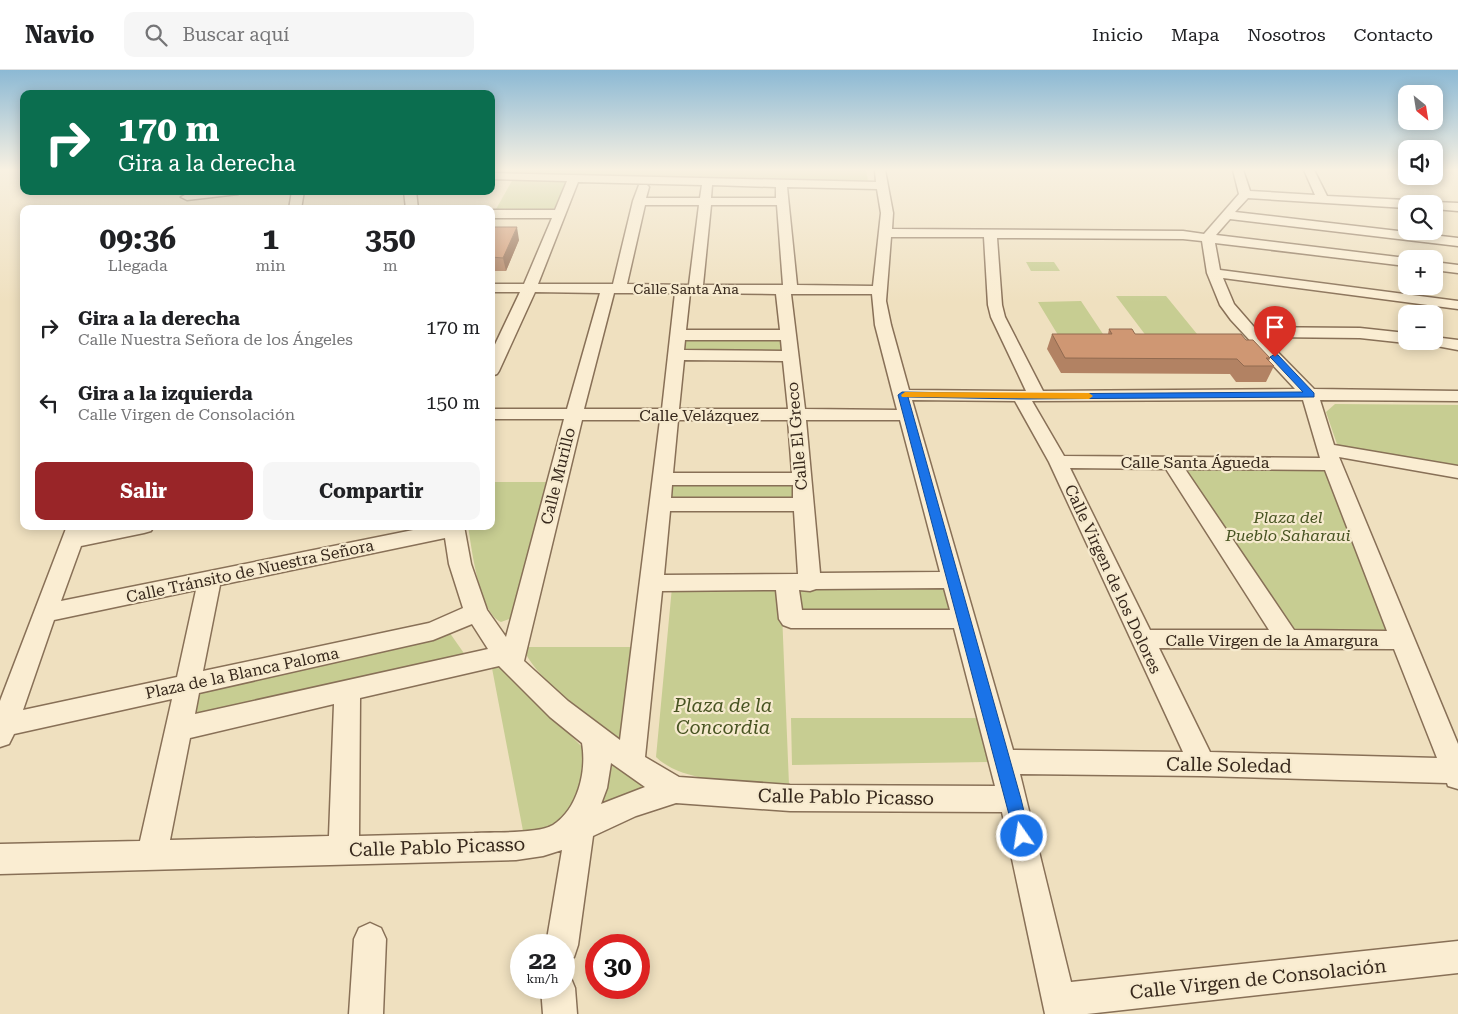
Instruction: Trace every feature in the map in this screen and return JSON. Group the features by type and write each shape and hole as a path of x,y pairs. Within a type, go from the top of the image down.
{"street":[{"path":"495,362 529,289 558,214"},
{"name":"Calle Murillo","path":"508,659 574,415 635,214"},
{"path":"630,763 652,583 677,335 689,289 703,214"},
{"name":"Calle El Greco","path":"783,214 788,335 797,415 803,505 798,583 791,619 962,618"},
{"path":"887,214 880,290 883,325 1013,799 1060,1007"},
{"path":"1457,774 1329,456 1310,395 1230,311 1214,273 1208,237 1226,215 1458,242"},
{"path":"886,233 1176,235 1208,237 1398,261"},
{"name":"Calle Virgen de los Dolores","path":"990,234 995,305 1029,396 1141,639 1202,764"},
{"path":"1443,267 1458,269"},
{"path":"1214,273 1458,305"},
{"name":"Calle Santa Ana","path":"495,288 880,290"},
{"path":"1251,332 1360,333 1398,337"},
{"path":"677,335 788,335"},
{"path":"1443,343 1458,345"},
{"path":"675,355 790,356"},
{"name":"Calle Velázquez","path":"495,414 797,415 1029,396 1458,396"},
{"name":"Calle Santa Águeda","path":"1058,462 1171,462 1329,456 1458,472"},
{"path":"1171,462 1288,640"},
{"path":"662,479 801,479"},
{"path":"660,504 803,505"},
{"path":"1,733 74,533 104,530"},
{"name":"Calle Tránsito de Nuestra Señora","path":"45,613 444,530"},
{"path":"454,530 460,564 476,612 508,659 559,709 594,737 630,763 676,790"},
{"path":"152,855 210,579"},
{"path":"652,583 953,580"},
{"name":"Plaza de la Blanca Paloma","path":"1,733 189,685 433,631 476,612"},
{"name":"Calle Virgen de la Amargura","path":"1141,639 1403,640"},
{"path":"180,729 347,691 508,659"},
{"path":"344,850 347,691"},
{"path":"563,934 569,832 580,816 592,789 598,765 594,737"},
{"name":"Calle Soledad","path":"1003,762 1202,764 1457,774"},
{"name":"Calle Pablo Picasso","path":"0,859 516,846 569,832 630,805 676,790 790,798 1013,799"},
{"path":"366,1014 370,939"},
{"name":"Calle Virgen de Consolación","path":"1060,1007 1458,957"},
{"path":"559,999 560,1014"}],"green space":[{"path":"1026,262 1054,262 1060,271 1031,271"},
{"path":"1116,296 1166,296 1206,345 1153,345"},
{"path":"1081,301 1107,340 1061,340 1038,302"},
{"path":"686,337 783,338 784,353 684,353"},
{"path":"1335,404 1458,405 1458,467 1338,447 1326,412"},
{"name":"Plaza del Pueblo Saharaui","path":"1187,464 1314,466 1330,474 1389,631 1292,629 1182,470"},
{"path":"495,482 546,482 512,618 501,622 493,616 482,594 474,564 469,530 495,530"},
{"path":"666,482 797,482 798,502 664,501"},
{"path":"945,585 952,614 795,615 793,587"},
{"name":"Plaza de la Concordia","path":"672,587 781,588 789,785 738,783 700,777 683,773 668,766 656,757"},
{"path":"447,629 468,659 187,725 194,687"},
{"path":"523,647 637,647 625,735 619,738 610,734 561,694 537,670"},
{"path":"498,661 584,749 587,781 563,824 524,836 491,663"},
{"path":"791,718 977,718 988,762 792,765"},
{"path":"611,759 647,787 598,810"}],"building":[{"path":"495,227 517,227 503,258 495,257"},
{"path":"1109,329 1132,329 1135,334 1241,334 1246,340 1253,340 1270,358 1266,358 1274,366 1244,366 1237,359 1065,358 1052,334 1112,334"}],"slow traffic":[{"path":"905,395 1089,396"}],"route":[{"path":"1022,836 902,395 1310,395 1275,357"}]}
